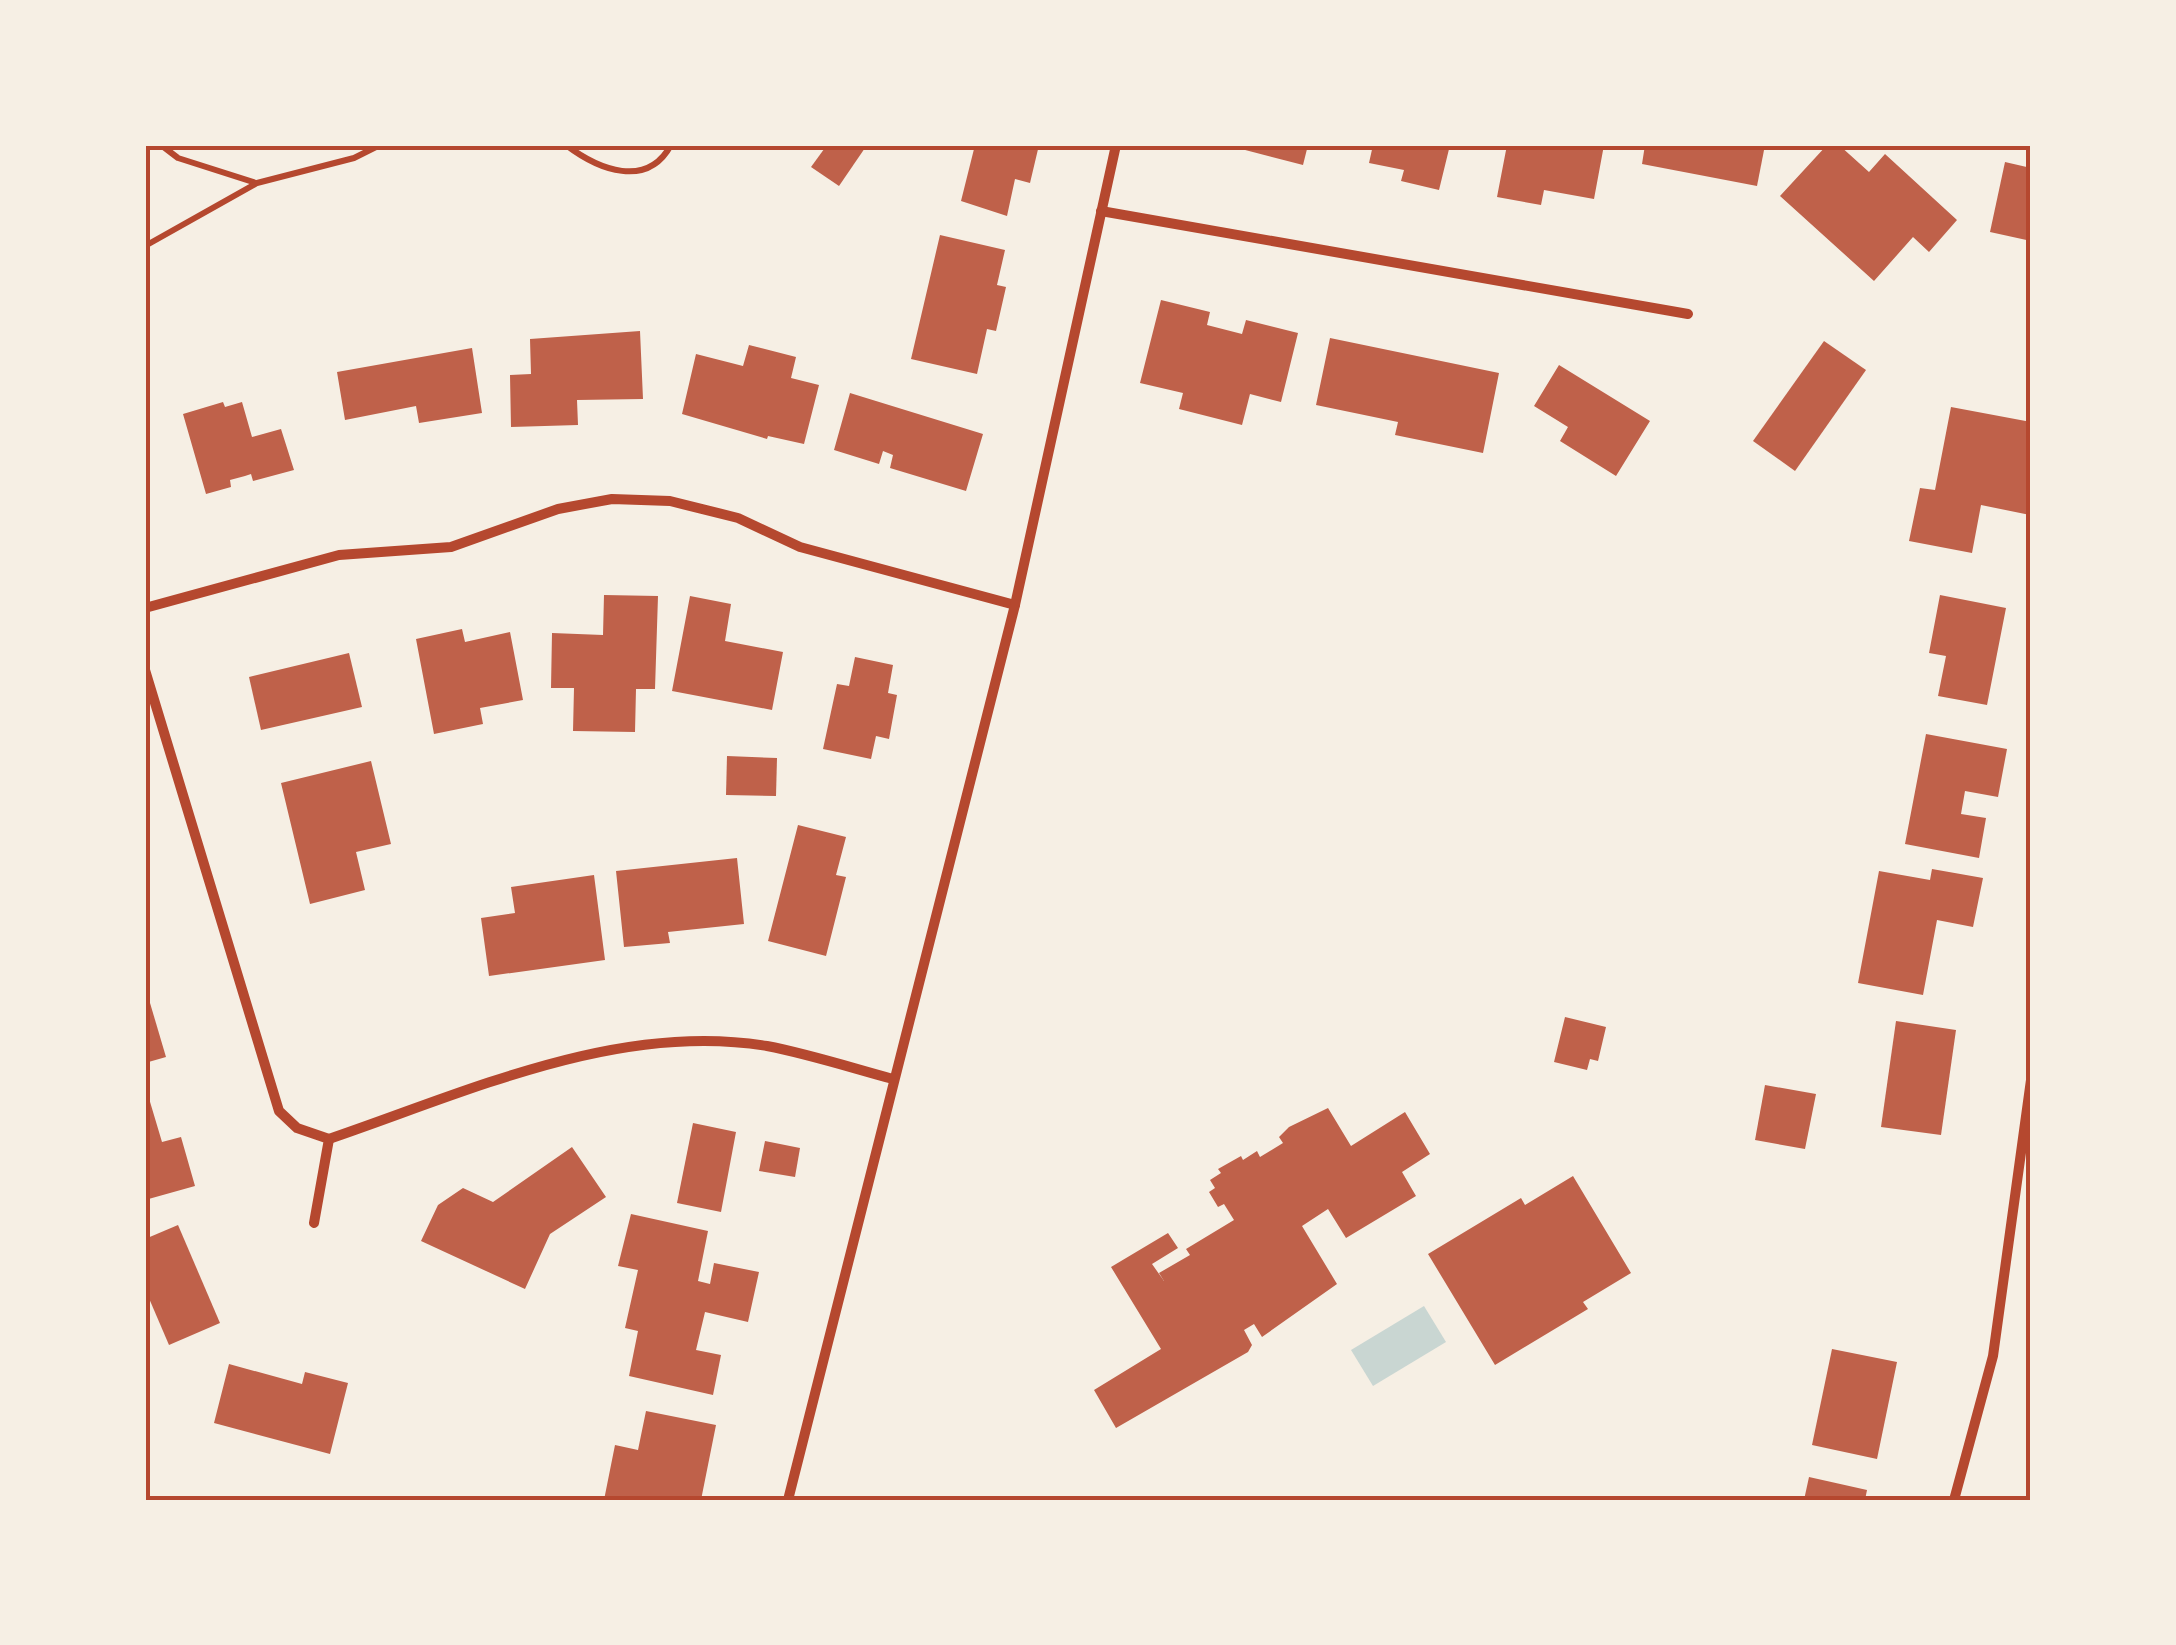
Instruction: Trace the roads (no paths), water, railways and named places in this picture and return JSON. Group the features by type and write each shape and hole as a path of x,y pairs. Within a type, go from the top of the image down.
{"street":[{"path":"788,1500 1015,605 1116,145"},
{"path":"1100,212 1688,314"},
{"path":"145,608 339,555 451,546 558,510 612,499 670,501 738,518 800,547 1015,605"},
{"path":"145,670 279,1111 297,1128 330,1138 546,1064 664,1043 765,1046 893,1079"},
{"path":"1954,1500 1993,1356 2031,1080"},
{"path":"314,1222 330,1138"}]}
